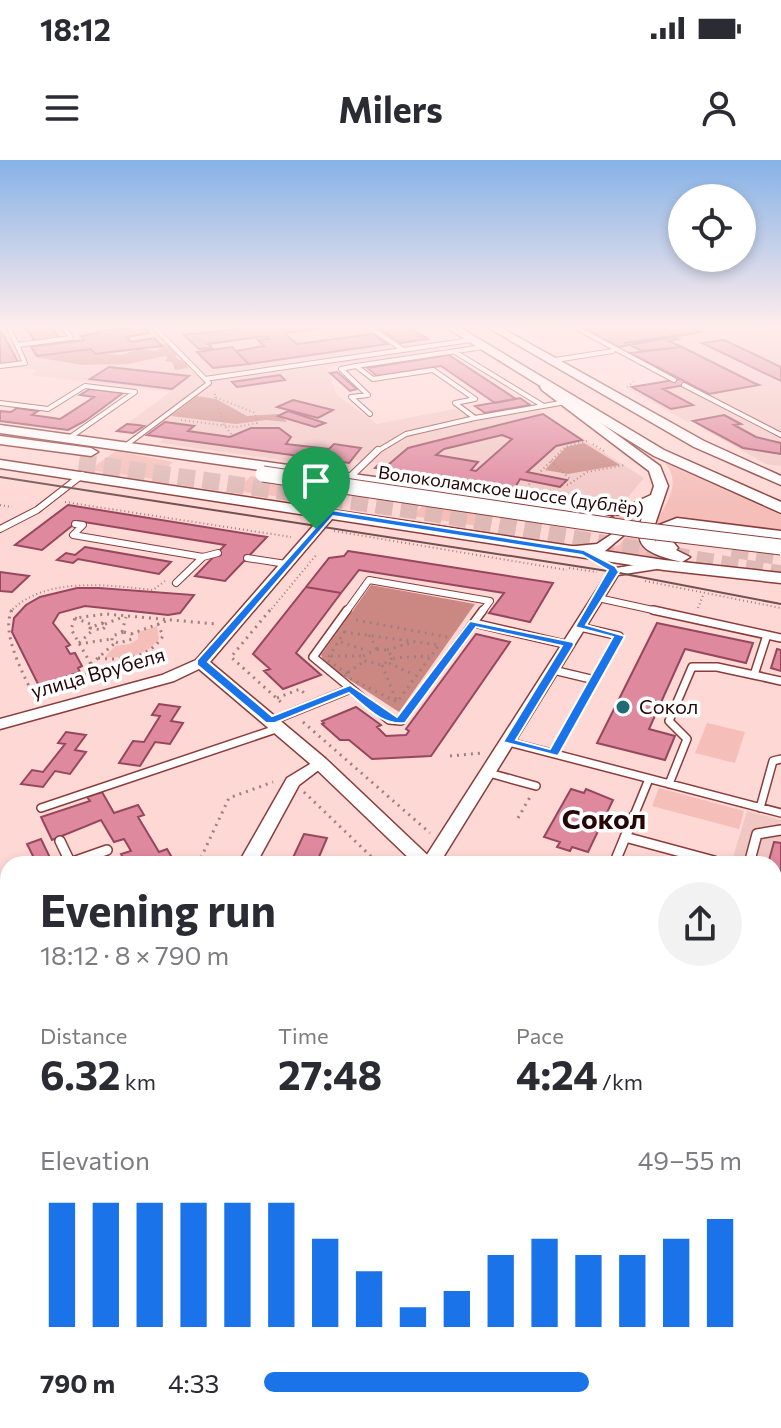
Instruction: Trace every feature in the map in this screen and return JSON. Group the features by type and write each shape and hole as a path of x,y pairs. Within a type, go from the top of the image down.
{"main road":[{"path":"544,386 655,469 661,481 658,497 644,528 644,537 661,550 690,559 781,578"},
{"path":"547,386 669,458 781,508"},
{"path":"580,386 677,449 781,496"},
{"path":"592,386 746,466 781,478"},
{"name":"Волоколамское шоссе (дублёр)","path":"0,429 80,453 337,517 664,565 781,578"},
{"path":"0,440 80,453"},
{"path":"0,451 80,453 125,446 583,511 630,510 658,497"},
{"name":"Волоколамское шоссе (дублёр)","path":"0,464 80,453 263,474 640,530 781,547"},
{"path":"690,559 664,542 661,537 665,527 686,523 781,536"}],"street":[{"path":"560,549 591,550 615,540 618,530 612,523 583,511"},
{"name":"улица Врубеля","path":"0,724 168,678 201,663 316,529 337,517"},
{"path":"434,856 598,598 606,572 602,561 584,553"},
{"path":"606,572 664,565"},
{"path":"201,663 320,763 420,856"},
{"path":"251,856 293,782 320,763"}],"lane":[{"path":"0,403 48,409 85,386"},
{"path":"0,529 37,510 80,453 135,392 86,386"},
{"path":"125,446 201,386"},
{"path":"359,386 368,395 351,397 370,414"},
{"path":"456,386 475,399 455,403 475,418"},
{"path":"510,386 543,406"},
{"path":"686,386 781,435"},
{"path":"350,477 383,443 396,437 431,425 566,402"},
{"path":"75,524 83,525 73,535 203,557 218,553"},
{"path":"176,583 203,557"},
{"path":"247,558 286,564"},
{"path":"369,580 490,601 401,721 389,720 313,657 340,617 369,580"},
{"path":"598,598 781,638"},
{"path":"474,623 569,645"},
{"path":"580,627 619,636"},
{"path":"754,675 767,635"},
{"path":"669,784 687,739 669,721 692,667 717,667 781,681"},
{"path":"553,670 595,680"},
{"path":"41,808 275,724 292,712 350,689"},
{"path":"509,742 781,813"},
{"path":"760,808 773,761 781,759"},
{"path":"489,773 536,786"},
{"path":"617,856 649,779"},
{"path":"751,856 757,834 781,830"},
{"path":"625,837 695,856"},
{"path":"60,841 68,856"},
{"path":"90,856 107,850"}],"path":[{"path":"213,386 224,425 232,435"},
{"path":"163,417 236,427 257,423 255,413 215,397"},
{"path":"538,474 565,447 594,439"},
{"path":"551,461 573,481"},
{"path":"563,484 587,472 625,465"},
{"path":"55,501 297,538 306,527 568,569 606,572"},
{"path":"336,532 337,517"},
{"path":"233,658 317,555"},
{"path":"644,581 781,608"},
{"path":"35,699 3,632 6,618 13,609 36,595 69,585 97,584 153,590"},
{"path":"101,682 70,627 75,618 94,614 211,623"},
{"path":"75,618 93,625 126,616"},
{"path":"79,643 111,639 122,632 126,616"},
{"path":"340,617 462,639"},
{"path":"122,632 131,634 173,619"},
{"path":"79,643 93,630 102,630 105,624"},
{"path":"98,658 126,659 152,650 163,636 158,624"},
{"path":"93,625 90,628 93,630"},
{"path":"327,656 344,632 439,645 397,702"},
{"path":"91,664 116,643 129,641 133,637 131,634"},
{"path":"369,635 377,649"},
{"path":"554,754 619,636"},
{"path":"111,639 116,643"},
{"path":"338,640 368,651"},
{"path":"327,656 363,656 368,651 387,650 415,642"},
{"path":"387,650 393,658"},
{"path":"327,656 334,666 347,673"},
{"path":"363,656 365,661"},
{"path":"397,702 343,675 365,661 382,665 393,658 431,656"},
{"path":"224,664 233,658"},
{"path":"233,658 430,833"},
{"path":"389,663 416,676"},
{"path":"382,665 397,702"},
{"path":"32,692 95,671"},
{"path":"49,686 53,695"},
{"path":"450,756 488,752"},
{"path":"202,856 229,798 273,782"},
{"path":"518,818 536,786"},
{"path":"298,787 371,856"}],"shaded area":[{"path":"122,386 334,386 337,395 377,424 455,409 467,416 530,405 644,478 623,503 599,505 382,473 383,470 375,468 378,463 355,460 349,467 340,468 159,443 164,438 117,431 170,392"},
{"path":"781,386 781,466 766,464 694,421 688,422 626,388"},
{"path":"197,396 216,399 247,416 279,414 287,422 266,420 236,424 171,416"},
{"path":"584,443 620,465 568,474 545,470 566,447"},
{"path":"116,451 173,462 154,479 89,470"},
{"path":"665,463 781,515 781,530 686,518 654,526 672,487 670,471"},
{"path":"251,476 331,492 322,502 235,491"},
{"path":"422,506 491,516 484,527 413,516"},
{"path":"642,513 636,531 639,543 649,552 674,563 604,551 619,545 628,535 610,517"},
{"path":"371,585 475,604 399,712 325,664 321,655"},
{"path":"157,626 159,639 148,649 127,657 105,657 115,646 130,644 138,639 138,632"},
{"path":"707,723 745,732 735,763 695,753"},
{"path":"659,788 744,811 739,829 652,806"},
{"path":"747,811 781,820 781,856 733,856"}],"building":[{"path":"470,386 496,386 516,399 495,403"},
{"path":"678,386 663,389 693,405 671,409 632,387"},
{"path":"694,386 752,386 709,394"},
{"path":"90,389 123,393 68,430 0,421 0,411 11,412 17,408 38,411 32,415 60,419 94,397 80,395"},
{"path":"520,398 530,405 485,413 475,406"},
{"path":"293,400 333,410 318,418 277,407"},
{"path":"288,411 325,423 315,427 278,416"},
{"path":"543,414 582,440 556,446 527,472 567,480 560,487 520,479 513,491 382,473 384,470 375,468 379,464 388,465 408,448","holes":["502,435 512,439 476,471 471,470 478,462 436,455 444,449"]},
{"path":"724,415 741,424 734,425 756,437 781,443 781,454 743,448 693,421"},
{"path":"165,422 194,426 188,431 230,437 251,428 279,428 291,437 286,444 329,449 334,444 361,448 349,463 147,435"},
{"path":"127,424 144,426 133,433 117,431"},
{"path":"68,505 267,537 225,581 195,576 225,545 78,521 42,550 15,545"},
{"path":"85,547 171,562 159,574 78,559 73,563 57,560 66,553 75,555"},
{"path":"348,551 553,583 530,622 489,613 504,593 359,570 341,593 306,587 329,558 344,556"},
{"path":"0,572 29,576 12,592 0,591"},
{"path":"306,587 341,593 296,653 321,675 283,689 264,671 270,669 253,654"},
{"path":"77,588 194,595 180,613 168,615 85,606 59,613 53,623 70,645 66,647 70,654 75,653 82,666 78,668 80,672 39,686 12,632 14,618 26,605 40,597"},
{"path":"657,623 753,643 746,663 685,649 649,729 675,736 665,760 597,743"},
{"path":"476,634 510,642 431,756 372,759 349,740 340,740 322,724 322,721 356,707 381,725 377,727 386,736 406,735 409,731 406,729"},
{"path":"777,649 781,650 781,671 771,668"},
{"path":"159,704 180,707 171,721 183,723 170,744 155,742 140,766 119,763 133,741 144,742 160,716 152,715"},
{"path":"66,732 86,735 75,750 86,752 70,774 55,771 43,787 21,784 32,770 43,772 65,744 58,743"},
{"path":"571,789 584,793 586,789 613,800 588,852 557,847 560,842 544,837"},
{"path":"102,792 114,813 138,805 144,815 138,817 159,852 167,849 171,856 122,856 131,851 124,839 114,842 101,820 52,840 41,817 90,801 87,797"},
{"path":"304,834 327,838 319,856 294,856"},
{"path":"41,839 49,856 33,856 27,844"},
{"path":"774,842 781,843 781,856 770,856"}],"tunnel":[{"path":"79,462 417,511 781,574"},
{"path":"732,549 781,557"}],"tram line":[{"path":"0,477 614,572 781,604"}],"place":[{"name":"Сокол","path":"623,707"}],"district":[{"name":"Сокол","path":"604,819"}],"route":[{"path":"331,513 584,553 611,568 614,572 580,627 619,636 554,754 509,742 569,645 532,635 474,623 401,721 389,720 350,689 271,721 201,663 316,529 331,513"}]}
